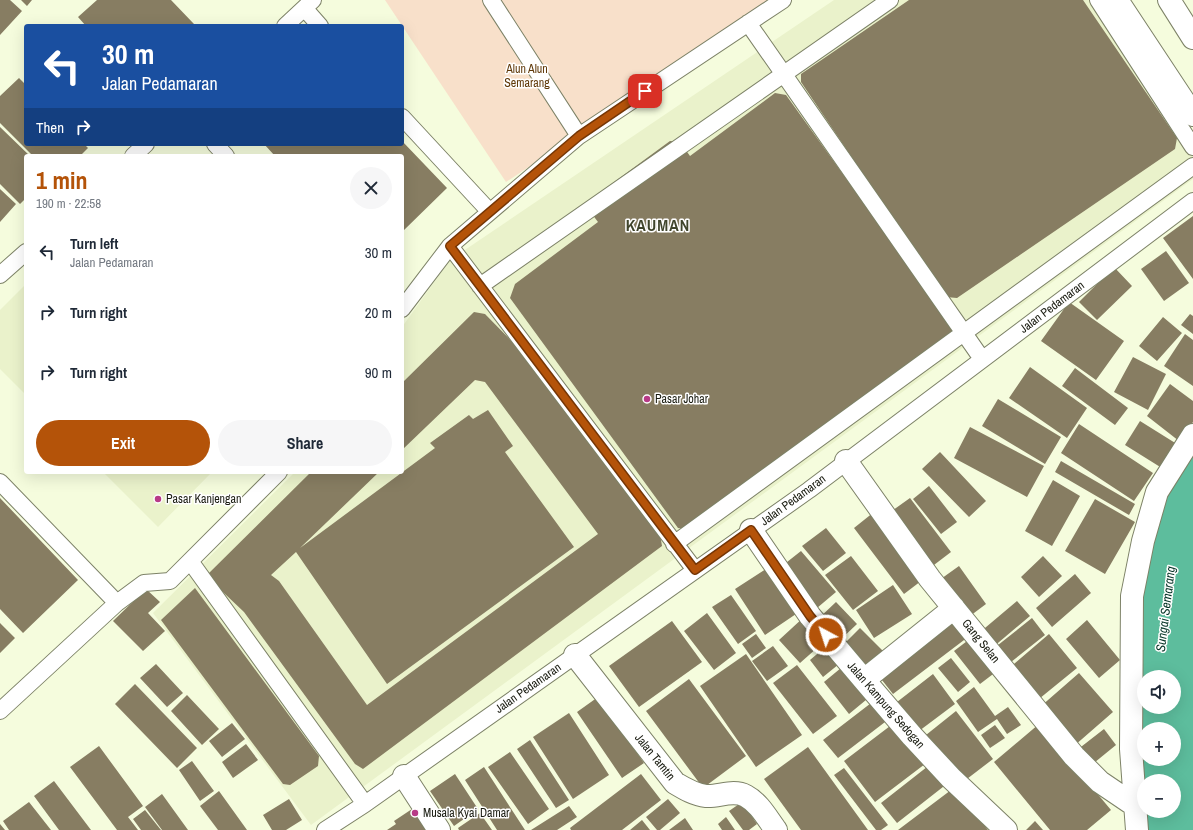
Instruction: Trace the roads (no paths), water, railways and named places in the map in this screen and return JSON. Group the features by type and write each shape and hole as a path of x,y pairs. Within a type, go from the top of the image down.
{"street":[{"path":"1117,0 1193,115"},
{"path":"1169,0 1193,38"},
{"path":"1137,830 1134,806 1131,749 1132,596 1143,541 1157,492 1193,434"},
{"name":"Gang Selan","path":"846,461 905,545 1074,756 1100,782 1134,806"},
{"name":"Jalan Kampung Sedogan","path":"751,530 810,616 864,680 912,736 951,778 1006,830"},
{"path":"864,680 954,608"},
{"name":"Jalan Tamtin","path":"575,655 676,783 690,792 707,796 731,793 745,795 756,802 776,830"},
{"path":"404,776 439,830"}],"lane":[{"path":"491,0 579,136"},
{"path":"404,306 450,246 579,136 783,0"},
{"path":"480,286 890,0"},
{"path":"1098,0 1193,147"},
{"path":"287,24 309,5 319,24"},
{"path":"748,23 982,359"},
{"path":"404,119 490,212"},
{"path":"135,154 144,146"},
{"path":"217,146 224,154"},
{"path":"674,544 1193,166"},
{"name":"Jalan Pedamaran","path":"325,830 365,804 751,530 846,461 1193,201"},
{"path":"450,246 695,570"},
{"path":"0,275 24,254"},
{"path":"0,712 117,603 144,583 170,581 277,474"},
{"path":"0,482 117,603"},
{"path":"190,561 365,804"}],"water":[{"name":"Sungai Semarang","path":"1193,448 1193,830 1147,830 1146,818 1181,818 1181,774 1143,774 1143,766 1181,766 1181,722 1138,722 1138,714 1181,714 1181,670 1137,670 1137,706 1135,685 1140,583 1161,497"}],"place":[{"name":"Pasar Johar","path":"647,399"},
{"name":"Pasar Kanjengan","path":"158,499"},
{"name":"Musala Kyai Damar","path":"415,813"}],"district":[{"name":"KAUMAN","path":"658,225"}],"park label":[{"name":"Alun Alun Semarang","path":"527,76"}]}
